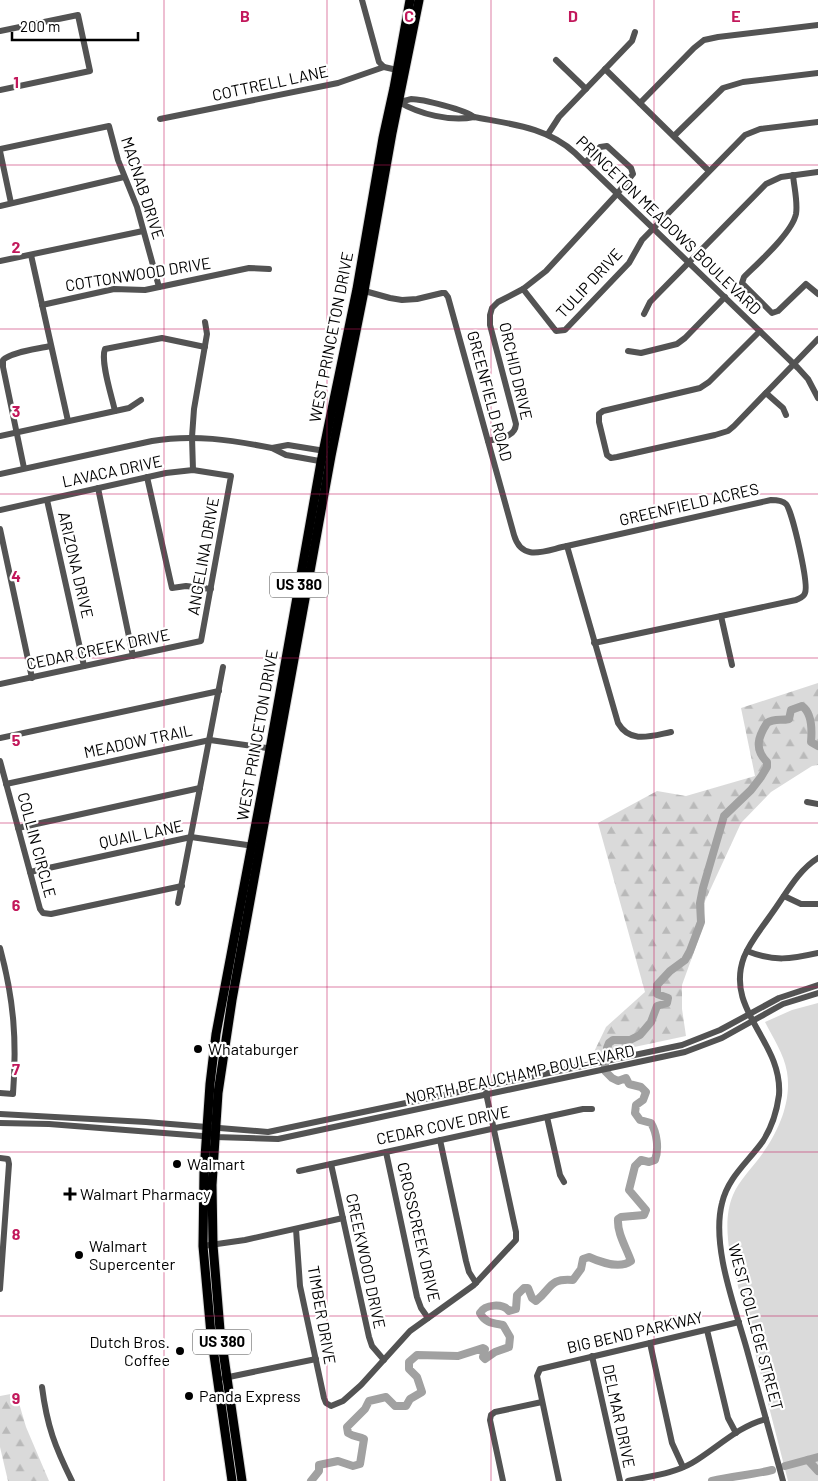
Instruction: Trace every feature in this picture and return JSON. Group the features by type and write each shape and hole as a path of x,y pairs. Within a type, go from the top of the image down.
{"highway":[{"name":"WEST PRINCETON DRIVE","path":"360,290 383,138 410,0"},
{"name":"WEST PRINCETON DRIVE","path":"232,1481 222,1378 213,1245 211,1132 216,1034 235,961 325,462 419,0"},
{"name":"WEST PRINCETON DRIVE","path":"211,1132 203,1189 203,1246 209,1316 242,1481"}],"street":[{"path":"362,0 379,62 384,67 397,70"},
{"path":"0,31 78,15 90,71 0,90"},
{"path":"640,103 691,50 704,40 718,36 818,25"},
{"path":"548,134 559,117 632,40 635,32"},
{"path":"556,60 586,89"},
{"name":"COTTRELL LANE","path":"160,119 342,82 384,67"},
{"path":"605,69 709,171"},
{"path":"674,136 723,88 743,82 818,74"},
{"name":"PRINCETON MEADOWS BOULEVARD","path":"399,102 412,99 452,108 474,117"},
{"name":"PRINCETON MEADOWS BOULEVARD","path":"399,102 411,109 445,117 474,117 528,128 548,134 572,149 794,364 808,380 818,398"},
{"path":"653,229 736,142 751,132 818,122"},
{"name":"MACNAB DRIVE","path":"0,150 109,126 114,149 135,200 159,287"},
{"name":"ORCHID DRIVE","path":"488,441 512,434 516,430 490,325 492,308 498,302 523,289 546,271 634,174 631,168 606,146 600,147 585,163"},
{"path":"0,150 12,203"},
{"path":"644,314 650,302 766,184 777,178 818,172"},
{"path":"793,175 796,210 794,221 786,233 744,277 742,283 772,313 778,311 806,284 818,294"},
{"path":"0,206 124,177"},
{"name":"TULIP DRIVE","path":"523,289 556,331 565,330 629,264 640,243 653,229"},
{"path":"0,261 143,231"},
{"path":"31,255 68,421"},
{"name":"COTTONWOOD DRIVE","path":"42,305 114,288 145,290 249,268 269,269"},
{"name":"GREENFIELD ROAD","path":"360,290 402,300 445,294 449,300 506,508"},
{"path":"628,351 639,353 677,344 725,297"},
{"path":"193,470 192,437 194,409 207,334 205,322"},
{"path":"760,331 709,382 700,388 604,411 599,414 605,450 609,457 617,458 724,433 734,426 818,339"},
{"path":"115,411 103,353 105,349 162,338 205,347"},
{"path":"24,468 3,360 6,357 50,346"},
{"path":"766,393 783,408 786,415"},
{"path":"0,436 134,407 141,400"},
{"path":"0,474 152,441 192,437 224,439 272,448 286,455 325,462"},
{"path":"272,448 288,445 328,452"},
{"name":"LAVACA DRIVE","path":"0,510 166,473 193,470 232,476"},
{"name":"ANGELINA DRIVE","path":"201,641 232,476"},
{"path":"147,477 172,588 186,586 211,589"},
{"path":"98,488 133,656"},
{"name":"ARIZONA DRIVE","path":"47,500 84,666"},
{"name":"GREENFIELD ACRES","path":"506,508 515,540 522,550 530,553 771,500 781,501 787,505 793,520 806,582 805,592 802,597 796,600 594,643"},
{"path":"0,529 32,678"},
{"path":"567,546 616,718 623,731 631,736 640,738 671,732"},
{"path":"722,616 732,666"},
{"name":"CEDAR CREEK DRIVE","path":"0,684 201,641"},
{"path":"178,903 223,667"},
{"path":"0,738 219,691"},
{"name":"MEADOW TRAIL","path":"6,784 210,740 274,749"},
{"name":"COLLIN CIRCLE","path":"0,762 40,909 44,914 182,886"},
{"path":"18,828 200,788"},
{"path":"808,802 818,804"},
{"name":"QUAIL LANE","path":"30,872 191,837 256,846"},
{"name":"WEST COLLEGE STREET","path":"782,1481 719,1245 718,1228 722,1200 733,1176 769,1131 779,1094 777,1072 772,1055 750,1018 742,999 740,987 741,968 747,951 784,896 804,869 818,858"},
{"path":"784,896 801,904 818,904"},
{"path":"0,948 10,991 15,1026 16,1060 13,1094 0,1094"},
{"path":"747,951 780,960 818,953"},
{"name":"NORTH BEAUCHAMP BOULEVARD","path":"211,1132 278,1139 664,1057 703,1046 722,1038 779,998 818,986"},
{"name":"NORTH BEAUCHAMP BOULEVARD","path":"211,1132 268,1132 294,1128 663,1049 708,1036 783,1004 818,994"},
{"path":"384,1360 410,1331 476,1283 516,1240 516,1232 485,1087"},
{"name":"CEDAR COVE DRIVE","path":"299,1171 493,1128 583,1109 592,1109"},
{"path":"0,1114 107,1120 211,1132"},
{"path":"49,1124 50,1117"},
{"path":"547,1117 560,1175 564,1182"},
{"path":"106,1128 107,1120"},
{"path":"0,1123 211,1132"},
{"path":"278,1139 279,1136 293,1132 294,1128"},
{"path":"440,1140 466,1261 469,1272 476,1283"},
{"name":"CROSSCREEK DRIVE","path":"386,1152 417,1296 421,1308 428,1318"},
{"path":"0,1158 8,1159 9,1173 0,1289"},
{"name":"CREEKWOOD DRIVE","path":"331,1164 369,1337 372,1346 384,1360"},
{"path":"203,1246 296,1229 343,1218"},
{"name":"TIMBER DRIVE","path":"296,1229 300,1286 324,1398 328,1405 336,1404 351,1395 384,1360"},
{"name":"BIG BEND PARKWAY","path":"542,1402 537,1376 538,1371 542,1368 739,1322"},
{"path":"707,1330 728,1418 736,1433"},
{"path":"650,1343 672,1443 683,1467"},
{"name":"DELMAR DRIVE","path":"592,1356 620,1481"},
{"path":"222,1378 316,1359"},
{"path":"42,1387 50,1434 72,1481"},
{"path":"503,1481 490,1420 491,1415 495,1412 542,1402 559,1481"},
{"path":"628,1481 683,1467 748,1425 766,1419"}],"green space":[{"path":"818,683 818,765 812,766 771,792 741,823 705,901 703,927 682,985 682,1009 686,1036 592,1056 606,1027 645,992 598,823 657,791 686,796 755,776 741,708"},
{"path":"818,1003 818,1481 788,1481 730,1255 728,1217 730,1202 736,1190 773,1138 785,1106 788,1083 786,1065 765,1022 792,1010"},
{"path":"16,1393 26,1427 49,1481 8,1481 0,1447 0,1396"}],"waterway":[{"path":"311,1481 319,1471 319,1465 338,1461 353,1466 360,1464 364,1439 348,1433 347,1427 365,1409 369,1401 386,1397 395,1406 406,1406 410,1399 422,1392 417,1377 409,1369 409,1362 417,1355 458,1356 483,1348 485,1349 483,1357 485,1359 495,1352 509,1347 510,1337 503,1325 484,1319 480,1313 482,1310 490,1306 503,1307 509,1311 516,1309 517,1295 524,1288 528,1288 532,1298 536,1301 555,1282 573,1280 581,1269 583,1259 589,1257 616,1265 631,1261 620,1235 618,1219 621,1217 644,1215 646,1210 629,1190 635,1166 641,1160 649,1162 655,1160 657,1141 651,1123 640,1120 635,1113 636,1105 643,1100 646,1092 641,1087 629,1084 626,1078 618,1081 605,1071 607,1048 613,1040 630,1040 640,1035 651,1022 657,1006 667,1003 668,998 657,994 657,985 670,971 685,960 690,951 701,922 700,903 703,888 724,816 751,790 767,767 767,762 759,748 761,733 767,723 789,719 791,710 802,706 810,718 811,742 818,746"},
{"path":"785,1466 818,1457"},
{"path":"808,1460 818,1471"},
{"path":"712,1481 772,1470"}],"place":[{"name":"Whataburger","path":"198,1049"},
{"name":"Walmart","path":"177,1164"},
{"name":"Walmart Pharmacy","path":"70,1194"},
{"name":"Walmart Supercenter","path":"79,1255"},
{"name":"Dutch Bros. Coffee","path":"180,1351"},
{"name":"Panda Express","path":"189,1396"}]}
